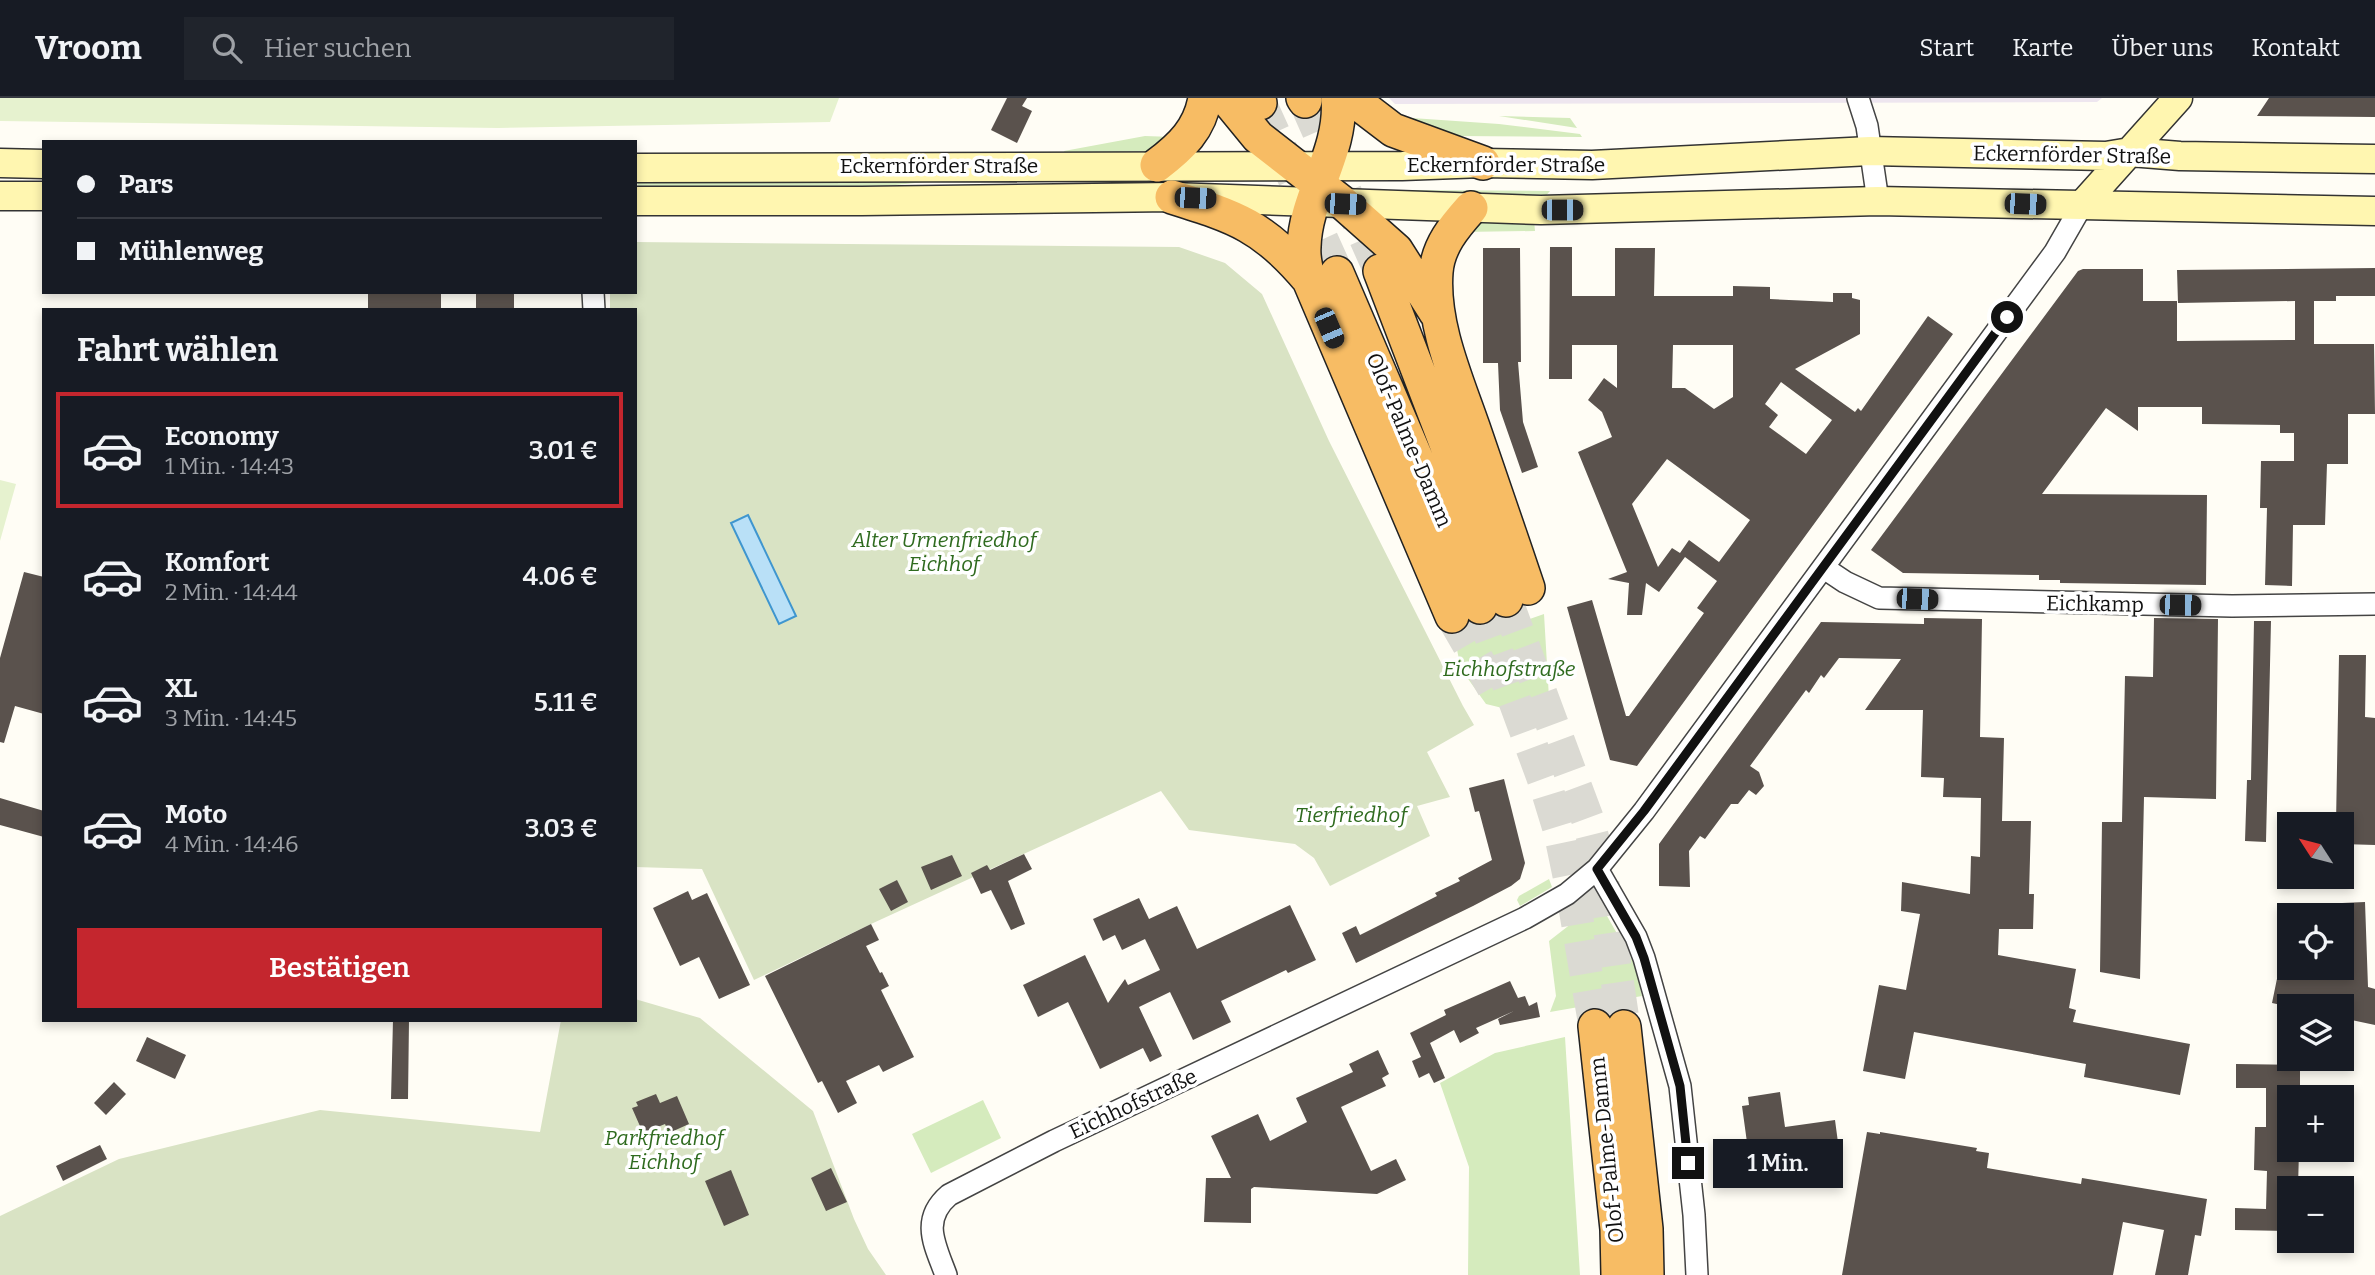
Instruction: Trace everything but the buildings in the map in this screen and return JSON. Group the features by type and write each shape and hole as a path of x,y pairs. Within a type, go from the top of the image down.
{"highway":[{"path":"1157,165 1194,131 1202,115 1205,98"},
{"path":"1226,98 1258,136 1320,184 1396,250 1438,315"},
{"path":"1323,277 1303,249 1338,118 1338,98"},
{"path":"1350,98 1393,130 1483,163"},
{"path":"1171,197 1218,211 1256,229 1323,277"},
{"path":"1471,208 1446,239 1438,257 1438,315 1458,384 1492,603"},
{"name":"Olof-Palme-Damm","path":"1380,271 1492,603"},
{"name":"Olof-Palme-Damm","path":"1323,277 1492,603"},
{"name":"Olof-Palme-Damm","path":"1618,1275 1609,1026 1646,1229 1647,1275"}],"main road":[{"path":"2081,205 2158,98"},
{"path":"2118,154 2178,98"},
{"name":"Eckernförder Straße","path":"637,201 1171,197 1320,184 1483,163 1592,165 1870,152 2375,159"},
{"path":"0,163 42,164"},
{"name":"Eckernförder Straße","path":"637,168 1157,165 1320,184 1471,208 1583,210 1878,201 2375,211"},
{"path":"0,196 42,197"}],"street":[{"path":"1857,98 1867,126 1878,201"},
{"name":"Eichhofstraße","path":"946,1275 931,1227 937,1208 949,1195 1075,1131 1525,918 1567,894 1597,869 1644,811 2055,252 2081,205"},
{"name":"Eichkamp","path":"1824,568 1845,582 1879,598 2232,606 2375,604"},
{"path":"1597,869 1636,937 1680,1086 1694,1215 1697,1275"}],"shaded area":[{"path":"1389,98 2102,98 2097,102 1395,104"}],"green space":[{"path":"0,98 839,98 830,122 498,128 0,121"},
{"path":"1499,116 1570,118 1577,128"},
{"path":"1412,118 1499,124 1580,134 1582,137 1457,136 1402,120"},
{"path":"1145,136 1173,137 1158,149 1147,151 1065,154 1064,151"},
{"path":"637,177 974,177 856,189 638,189"},
{"path":"1412,190 1550,191 1543,199 1414,197"},
{"path":"1534,220 1535,231 1462,232 1476,221"},
{"name":"Alter Urnenfriedhof Eichhof","path":"637,242 1179,247 1225,263 1262,294 1329,441 1474,725 1427,752 1450,797 1417,806 1430,836 1330,886 1314,858 1295,844 1189,830 1161,791 754,980 702,869 637,867 637,308 610,308 610,294 637,294"},
{"path":"0,480 16,484 0,541"},
{"name":"Eichhofstraße","path":"1544,614 1549,698 1523,713 1486,704 1461,669 1456,645"},
{"path":"1549,879 1552,887 1520,906 1517,900 1519,896"},
{"path":"1599,902 1635,965 1642,996 1550,1012 1556,996 1549,941"},
{"name":"Parkfriedhof Eichhof","path":"637,1000 700,1018 813,1111 854,1219 868,1249 886,1275 0,1275 0,1216 119,1159 320,1110 540,1132 561,1022 637,1022"},
{"path":"1565,1037 1580,1275 1468,1275 1469,1167 1440,1083 1495,1053"},
{"path":"983,1100 1001,1138 931,1173 912,1134"}],"water":[{"path":"748,515 796,616 779,624 731,523"}],"tunnel":[{"path":"1305,101 1380,271"},
{"path":"1260,103 1337,273"},
{"path":"1506,600 1589,823 1601,871 1624,1027"},
{"path":"1480,607 1545,783 1560,832 1595,1026"},
{"path":"1452,616 1493,687"}],"route":[{"path":"1688,1163 1680,1086 1644,958 1636,937 1597,869 1644,811 2007,317"}],"park label":[{"name":"Tierfriedhof","path":"1351,815"}]}
